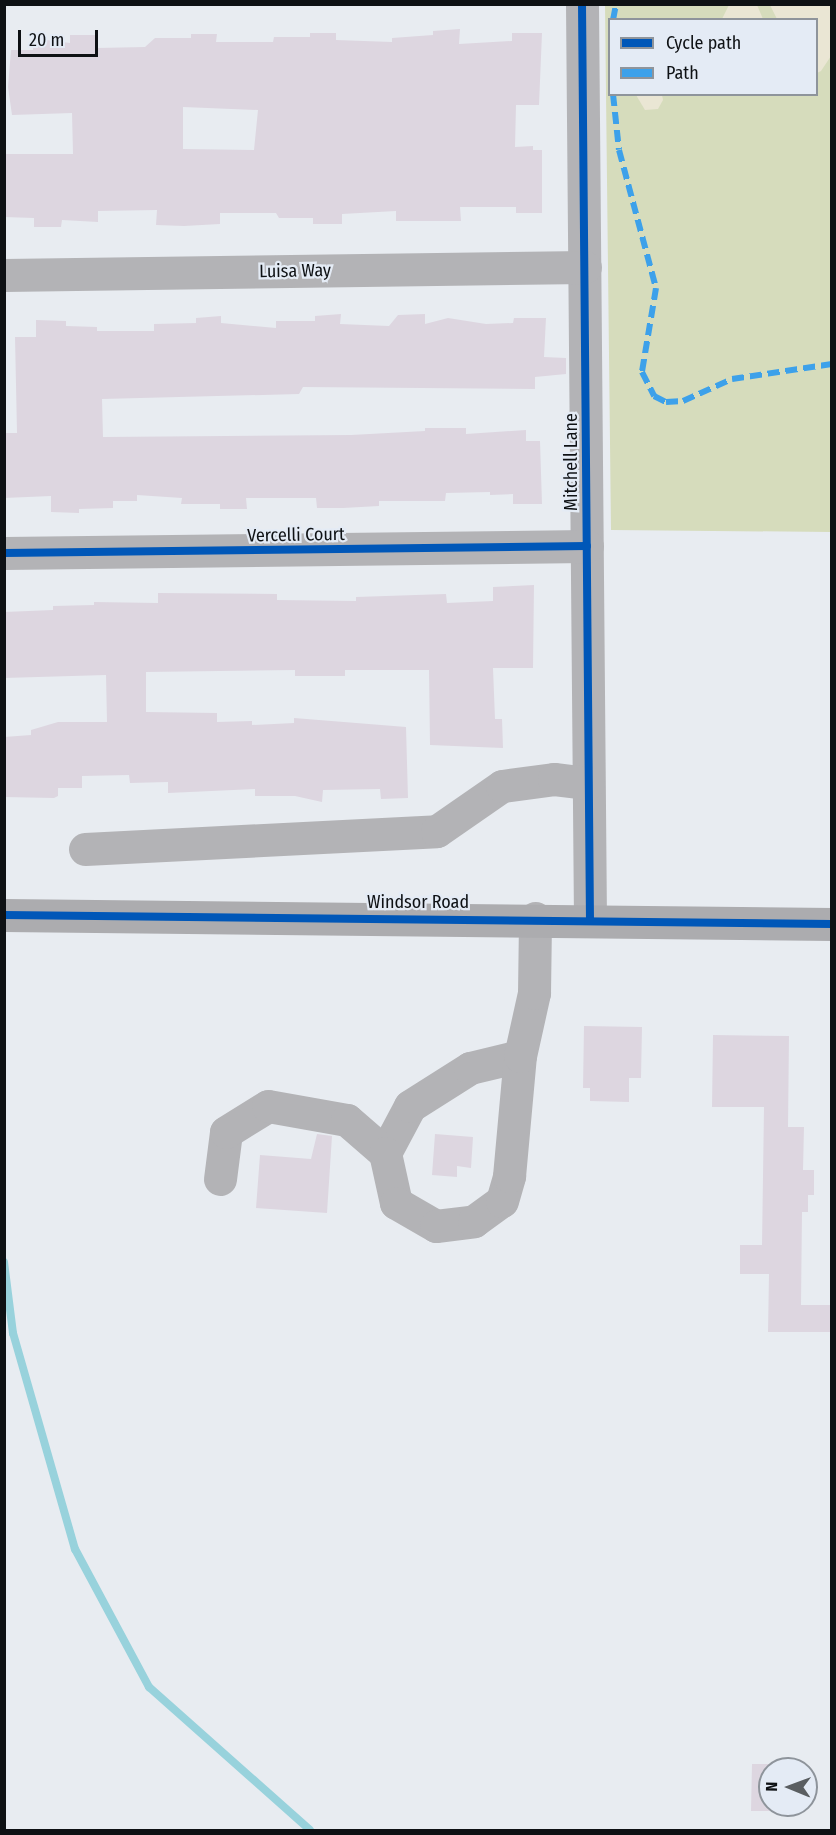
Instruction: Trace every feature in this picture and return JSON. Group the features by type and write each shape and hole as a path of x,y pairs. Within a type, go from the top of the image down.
{"main road":[{"name":"Windsor Road","path":"4,915 535,918 831,924"}],"street":[{"name":"Mitchell Lane","path":"582,4 590,919"},
{"name":"Luisa Way","path":"4,275 585,267"},
{"name":"Vercelli Court","path":"4,553 587,546"},
{"path":"85,849 437,831 502,786 554,779 588,783"},
{"path":"520,1056 470,1068 410,1106 386,1153 396,1203 436,1226 474,1221 501,1201 509,1176 520,1056 534,993 535,918"},
{"path":"219,1179 226,1132 268,1106 347,1120 386,1153"}],"green space":[{"path":"605,5 831,5 831,532 611,530"}],"sand":[{"path":"729,5 757,5 763,18 722,18"},
{"path":"770,5 831,5 831,56 821,71 818,72 818,18 776,18"},
{"path":"637,96 662,96 663,100 658,109 645,110"}],"building":[{"path":"460,29 459,44 512,41 512,33 542,33 539,105 516,105 515,147 533,146 533,150 542,150 542,213 516,213 516,207 460,207 461,221 396,221 396,211 342,214 342,224 313,224 313,218 279,218 276,213 220,213 220,224 184,226 156,225 157,210 98,211 98,222 62,220 61,227 34,227 34,218 4,217 4,154 73,154 72,113 12,115 8,87 11,50 33,50 33,43 47,40 70,43 70,35 96,35 97,48 145,47 155,38 191,38 191,34 217,34 216,42 273,42 274,37 310,37 310,33 336,33 336,40 392,42 392,38 433,35 433,31","holes":["183,107 258,110 254,150 183,149"]},
{"path":"341,314 340,324 389,326 398,315 425,314 425,324 448,318 486,324 513,323 514,318 546,318 544,357 566,358 566,374 535,377 535,389 303,387 299,394 102,399 103,437 351,435 425,431 425,428 466,428 466,434 526,430 526,441 540,441 542,504 513,504 513,494 490,495 490,492 446,493 445,501 379,501 379,506 343,508 317,508 316,498 246,498 247,509 220,509 220,504 181,504 182,498 137,495 137,501 113,501 113,508 79,509 79,513 51,512 51,496 4,498 4,433 17,433 15,337 36,337 36,320 66,321 66,326 97,327 97,331 154,331 154,324 196,323 196,318 221,316 221,323 276,328 276,321 315,321 315,316"},
{"path":"534,585 533,668 493,668 495,719 502,719 503,748 430,745 429,670 345,670 345,676 295,676 295,670 146,672 146,712 217,713 217,722 252,721 252,725 294,723 294,718 406,727 408,798 381,799 380,789 323,790 322,802 295,796 255,796 255,789 168,793 168,782 130,783 129,775 82,776 82,788 58,788 58,796 54,798 4,797 4,737 31,735 31,730 58,722 107,722 106,675 4,678 4,612 53,610 53,606 94,605 94,602 158,603 158,593 277,594 277,600 356,601 356,597 446,594 447,603 493,601 493,587"},
{"path":"584,1026 642,1027 641,1078 629,1078 629,1102 590,1101 590,1088 583,1088"},
{"path":"713,1035 789,1036 788,1127 804,1127 803,1170 814,1170 814,1195 808,1195 808,1212 802,1212 801,1305 831,1305 831,1332 768,1332 769,1274 740,1274 740,1245 762,1245 764,1107 712,1107"},
{"path":"317,1134 332,1136 327,1213 256,1208 260,1155 311,1159"},
{"path":"435,1134 473,1137 471,1168 457,1166 457,1177 432,1175"},
{"path":"752,1764 758,1764 758,1811 751,1811"}],"waterway":[{"path":"4,1262 13,1333 75,1549 149,1687 310,1830"}],"marked path":[{"path":"613,18 616,4"},
{"path":"613,96 619,150 656,288 642,372 654,396 666,402 683,401 732,379 832,364"}],"cycle path":[{"path":"582,4 590,919"},
{"path":"4,553 587,546"},
{"path":"4,915 832,924"}]}
